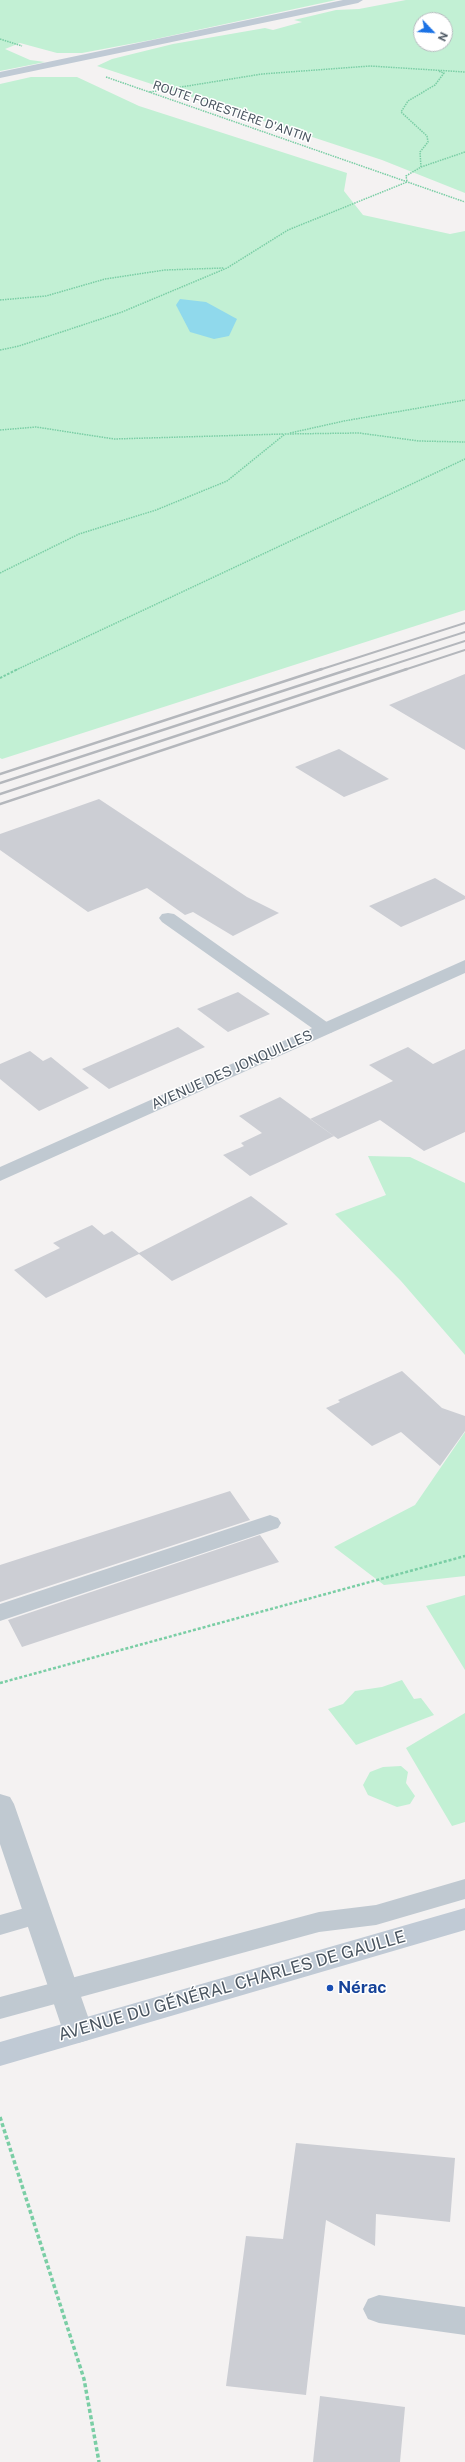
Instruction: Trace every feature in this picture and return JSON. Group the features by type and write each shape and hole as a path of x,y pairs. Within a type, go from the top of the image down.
{"street":[{"path":"0,75 358,0"},
{"name":"AVENUE DES JONQUILLES","path":"0,1175 465,966"},
{"path":"0,1804 78,2031"},
{"name":"AVENUE DU GÉNÉRAL CHARLES DE GAULLE","path":"0,2054 465,1919"},
{"path":"379,2309 465,2322"}],"lane":[{"path":"168,918 325,1029"},
{"path":"0,1613 270,1523"},
{"path":"0,2008 318,1922 376,1915 465,1889"},
{"path":"0,1925 39,1914"}],"path":[{"name":"ROUTE FORESTIÈRE D'ANTIN","path":"65,61 465,202"},
{"path":"150,92 262,74 370,66 465,72"},
{"path":"421,167 420,152 428,142 427,136 402,112 408,101 435,86 444,73 432,70"},
{"path":"0,350 19,346 122,312 227,268 288,230 407,182 406,176 421,167 465,152"},
{"path":"0,300 46,296 106,279 165,270 227,268"},
{"path":"0,573 79,534 156,510 227,481 285,434 344,421 465,400"},
{"path":"0,430 36,427 77,435 114,439 359,433 419,441 465,442"},
{"path":"0,678 465,459"},
{"path":"0,1683 465,1556"},
{"path":"0,2117 84,2379 98,2462"}],"green space":[{"path":"0,0 336,0 151,40 82,53 57,53 20,43 5,49 30,60 45,62 0,71"},
{"path":"406,0 465,0 465,193 382,160 97,66 112,59 173,44 265,28 273,30 302,22 294,20 336,10 359,9"},
{"path":"31,77 77,77 139,106 347,173 344,191 363,215 450,234 465,231 465,610 2,759 0,758 0,84"},
{"path":"368,1156 410,1157 465,1183 465,1355 401,1281 335,1214 386,1195"},
{"path":"465,1432 465,1576 384,1585 334,1547 415,1505"},
{"path":"465,1595 465,1670 426,1606"},
{"path":"402,1680 414,1699 421,1698 434,1715 356,1745 328,1709 343,1704 355,1691 382,1687"},
{"path":"465,1713 465,1822 452,1826 406,1748"},
{"path":"401,1766 408,1772 406,1783 415,1796 410,1804 397,1807 368,1795 363,1785 370,1772 383,1767"}],"water":[{"path":"180,299 206,302 237,319 229,336 214,339 190,332 176,305"}],"building":[{"path":"465,674 465,750 389,705"},
{"path":"339,749 389,779 344,797 295,767"},
{"path":"99,799 247,897 279,913 233,936 193,912 185,915 147,888 88,912 0,850 0,834"},
{"path":"435,878 465,896 465,899 401,927 369,906"},
{"path":"238,992 270,1014 228,1032 197,1009"},
{"path":"178,1027 205,1047 109,1089 82,1069"},
{"path":"408,1047 433,1064 465,1049 465,1132 424,1151 380,1120 338,1139 310,1119 393,1081 369,1065"},
{"path":"30,1051 43,1061 51,1057 89,1088 39,1111 0,1079 0,1064"},
{"path":"280,1097 334,1136 250,1176 223,1155 244,1146 241,1143 262,1133 239,1116"},
{"path":"251,1196 288,1224 172,1281 139,1254 46,1298 14,1270 60,1248 53,1243 92,1225 104,1235 112,1231 139,1253"},
{"path":"402,1371 442,1408 465,1416 465,1431 440,1466 401,1432 372,1446 326,1408 340,1402 338,1400"},
{"path":"230,1491 250,1520 0,1602 0,1565"},
{"path":"260,1535 279,1562 22,1647 8,1620"},
{"path":"296,2143 455,2158 450,2222 376,2214 375,2246 326,2220 306,2395 226,2386 246,2236 283,2239"},
{"path":"320,2396 405,2407 400,2462 313,2462"}],"railway":[{"path":"319,670 465,623"},
{"path":"347,670 465,632"},
{"path":"376,670 465,641"},
{"path":"404,670 465,650"},
{"path":"0,774 322,669"},
{"path":"0,783 350,669"},
{"path":"0,794 379,669"},
{"path":"0,804 407,669"}],"place":[{"name":"Nérac","path":"330,1988"}]}
